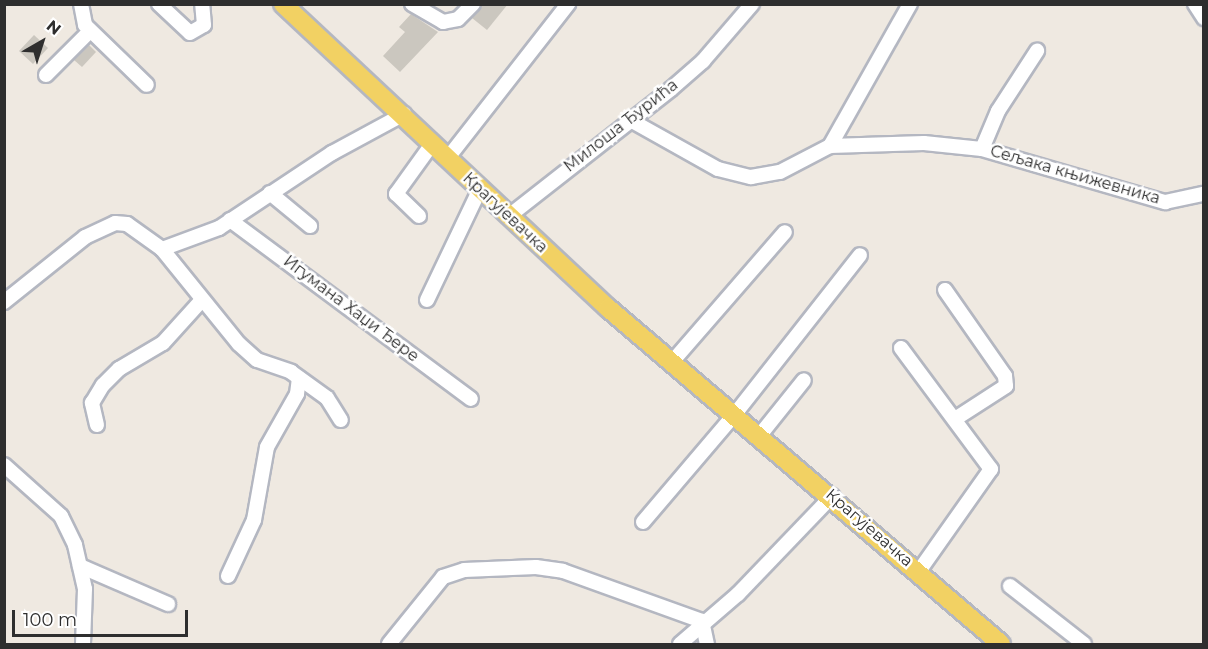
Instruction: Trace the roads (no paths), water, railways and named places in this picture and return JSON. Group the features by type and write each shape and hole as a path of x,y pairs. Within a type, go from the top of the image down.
{"main road":[{"name":"Крагујевачка","path":"283,4 404,114 447,159 672,362 832,496 1001,645"}],"street":[{"path":"81,4 81,17 90,31 147,85"},
{"path":"159,4 190,33 204,25 202,4"},
{"path":"412,4 443,22 458,19 473,4"},
{"path":"447,159 568,4"},
{"name":"Милоша Ђурића","path":"509,216 574,161 632,121 703,61 752,4"},
{"path":"830,146 910,4"},
{"path":"1195,4 1203,18"},
{"path":"46,75 90,31"},
{"name":"Сељака књижевника","path":"982,149 998,111 1037,51"},
{"path":"162,249 230,220 270,193 404,114"},
{"name":"Сељака књижевника","path":"632,121 718,169 751,177 780,172 830,146 924,143 982,149 1148,199 1165,202 1203,194"},
{"path":"420,216 396,194 432,144"},
{"path":"427,300 480,189"},
{"path":"270,193 310,226"},
{"name":"Игумана Хаџи Ђере","path":"230,220 471,399"},
{"path":"4,302 102,227 127,224 162,249 201,301 258,360 299,378 327,398 341,420"},
{"path":"672,362 785,232"},
{"path":"643,522 735,414 860,255"},
{"path":"945,290 1005,376 1006,386 955,419"},
{"path":"97,425 92,403 103,385 119,369 163,343 201,301"},
{"path":"901,348 955,419 990,474 919,571"},
{"path":"228,576 254,520 267,447 297,394 299,378"},
{"path":"760,435 804,380"},
{"path":"4,465 61,516 81,566 83,645"},
{"path":"680,645 702,621 732,600 832,496"},
{"path":"81,566 168,604"},
{"path":"389,645 443,577 464,570 536,567 563,570 702,621"},
{"path":"1010,586 1084,645"},
{"path":"702,621 708,645"}]}
